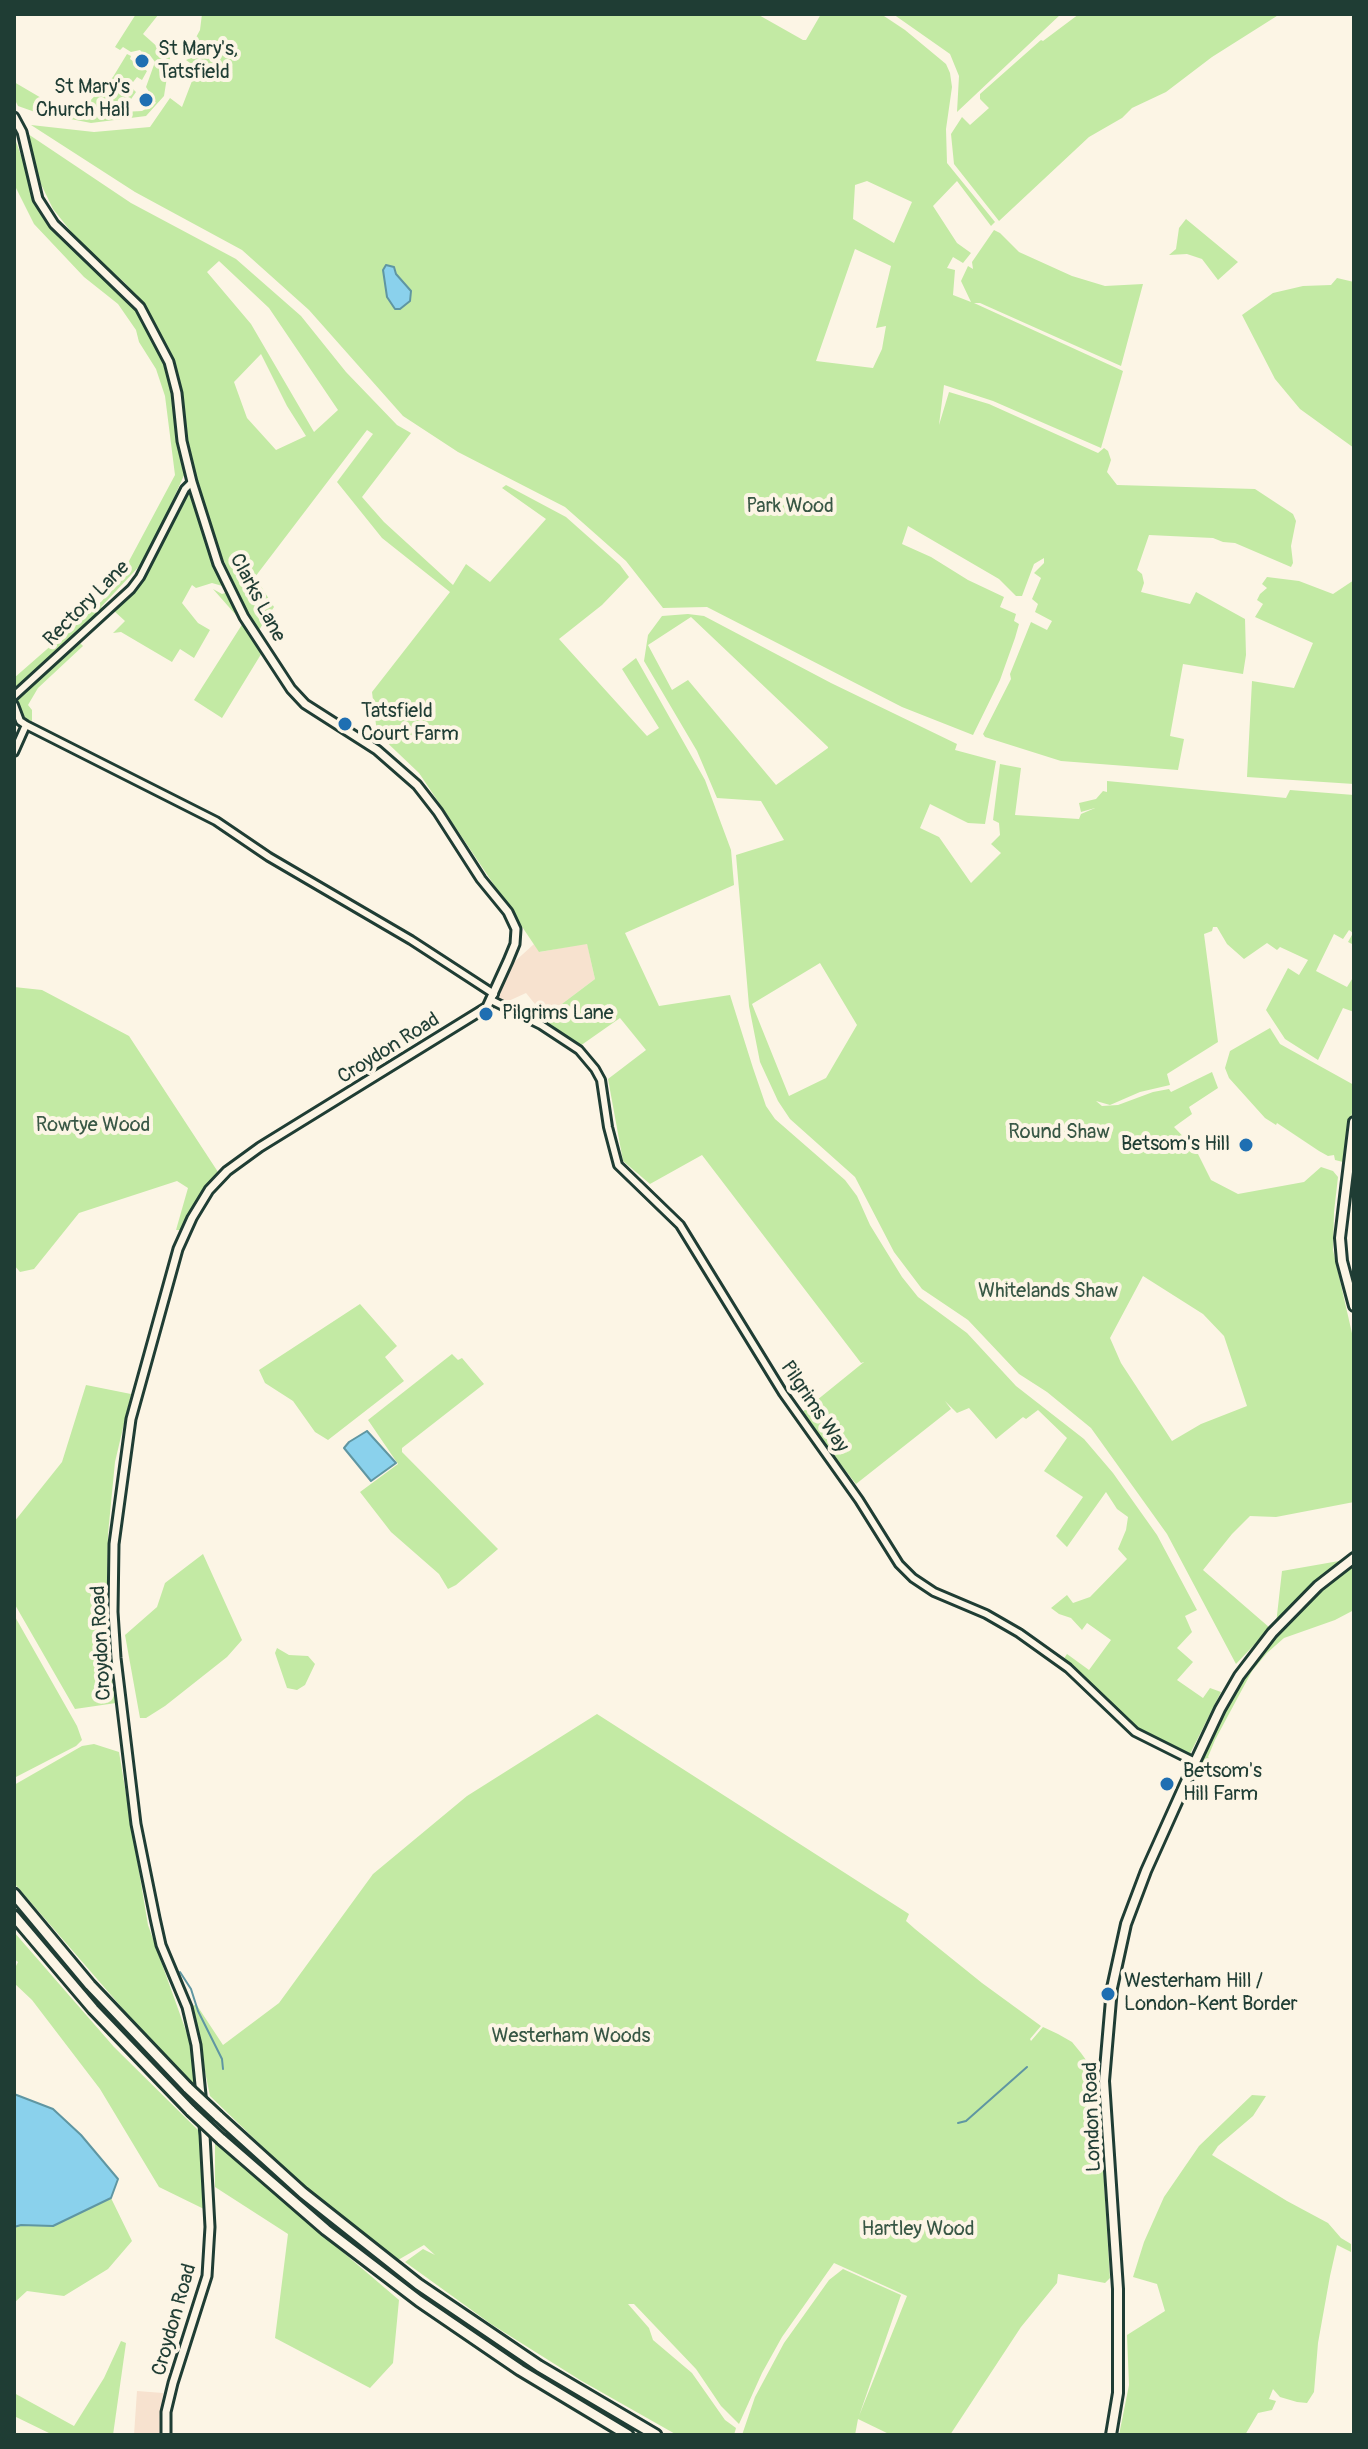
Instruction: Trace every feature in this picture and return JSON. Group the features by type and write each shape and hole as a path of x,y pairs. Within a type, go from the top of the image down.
{"highway":[{"path":"14,1894 99,1995 188,2088 326,2212 430,2292 539,2366 656,2435"},
{"path":"14,1916 93,2009 191,2111 326,2230 419,2301 545,2386 628,2435"}],"main road":[{"name":"Clarks Lane","path":"14,117 22,132 38,199 54,224 140,307 169,362 192,482 218,564 244,617 291,689 324,718 377,750 417,785 512,919 516,929 515,944 493,997"},
{"name":"Croydon Road","path":"166,2435 166,2412 173,2383 207,2276 210,2227 196,2045 183,1995 161,1945 152,1905 136,1824 116,1658 114,1544 131,1419 178,1249 209,1190 227,1171 260,1147 479,1013 493,997"},
{"path":"1354,1122 1340,1238 1342,1261 1354,1306"},
{"name":"London Road","path":"1111,2435 1118,2393 1118,2289 1104,2081 1112,1988 1126,1924 1146,1871 1195,1763 1239,1676 1272,1633 1318,1586 1354,1558"}],"street":[{"name":"Rectory Lane","path":"14,696 131,589 185,489 192,482"},
{"path":"14,705 20,721 26,725 216,821 269,857 411,940 493,997"},
{"path":"14,752 26,725"},
{"name":"Pilgrims Way","path":"493,997 579,1050 595,1069 601,1080 618,1165 680,1225 783,1393 859,1500 899,1564 934,1592 986,1614 1019,1633 1068,1668 1135,1732 1195,1763"}],"shaded area":[{"path":"587,943 595,979 538,1022 534,1020 539,1009 526,993 502,1004 497,998 512,964 534,944 540,952"},
{"path":"137,2391 163,2393 160,2435 134,2435"}],"green space":[{"path":"136,14 158,15 143,34 170,58 164,96 146,116 91,123 18,106 14,98 14,82 60,109 86,117 114,112 109,108 105,112 88,103 113,77 127,54 147,71 142,80 137,77 130,86 136,92 122,112 142,111 156,103 146,87 155,62 149,54 144,55 140,50 131,52 115,47"},
{"name":"Park Wood","path":"202,14 757,14 806,40 821,14 881,14 905,30 946,64 952,87 946,129 947,163 995,222 991,226 957,181 933,206 957,243 971,253 963,263 953,257 947,268 955,270 953,295 971,302 961,281 968,266 973,269 972,262 994,230 1019,252 1072,276 1105,286 1143,284 1121,366 974,303 1123,371 1101,448 993,401 944,385 939,425 949,392 989,404 1098,453 1104,448 1111,460 1107,472 1117,485 1255,489 1293,514 1296,521 1291,567 1235,543 1213,538 1149,535 1137,570 1142,574 1144,583 1141,592 1190,604 1196,592 1245,619 1243,674 1183,664 1170,736 1184,739 1178,770 1061,761 983,734 1011,679 1010,674 1031,622 1047,630 1052,621 1035,612 1038,604 1032,599 1041,578 1034,573 1044,563 1044,558 1034,564 1022,596 1016,596 999,579 908,526 902,544 1004,597 1000,607 1016,614 1014,621 1019,624 1015,638 1000,680 973,735 902,707 707,607 663,608 626,561 565,507 458,452 403,416 309,310 242,250 135,192 31,125 94,132 150,127 170,98 182,107 197,68 186,60 193,57 198,47 193,43 200,30","holes":["867,181 912,202 894,243 853,219 855,185","855,249 891,266 876,328 886,326 882,349 873,368 816,361"]},
{"path":"893,14 1061,14 957,112 959,76 950,54"},
{"path":"1079,14 1280,14 1212,57 1166,92 1132,108 1122,118 1089,137 999,221 954,164 951,134 962,117 970,125 989,108 980,99 980,94 1041,40"},
{"path":"28,134 131,203 236,259 301,316 346,372 397,425 411,433 362,497 384,522 453,585 466,564 490,582 546,519 502,488 506,485 566,517 620,565 629,577 602,605 559,639 647,736 659,728 622,669 636,658 705,780 731,850 734,885 625,933 659,1006 730,995 766,1106 775,1119 845,1180 902,1277 918,1297 967,1333 1016,1386 1084,1439 1113,1473 1157,1535 1197,1610 1185,1616 1192,1632 1177,1648 1193,1662 1177,1680 1203,1698 1210,1688 1221,1692 1189,1756 1137,1728 1063,1660 1067,1654 1089,1670 1111,1640 1087,1623 1082,1630 1071,1618 1051,1608 1067,1595 1073,1603 1090,1597 1127,1559 1118,1549 1128,1517 1117,1509 1106,1492 1067,1547 1056,1536 1083,1497 1044,1471 1067,1438 1038,1410 1026,1419 1023,1417 996,1439 969,1408 957,1413 945,1401 951,1409 856,1484 801,1413 864,1362 861,1363 702,1155 650,1184 623,1161 608,1079 646,1050 620,1018 580,1046 538,1022 595,979 587,944 539,952 419,773 377,733 372,692 450,592 382,538 337,482 373,434 367,430 255,577 274,607 259,630 213,537 193,475 174,363 143,305 125,283 81,244 53,209 39,180","holes":["219,261 269,308 338,410 314,432 251,324 207,272","261,354 306,436 276,450 247,418 234,382"]},
{"path":"14,136 31,183 52,225 135,307 165,364 185,473 147,558 101,607 104,610 14,692 14,678 102,601 121,576 175,475 165,396 156,369 139,342 136,330 118,304 84,277 34,224 14,184"},
{"path":"1186,219 1238,262 1218,280 1202,259 1187,254 1169,255 1176,249 1179,228"},
{"path":"1337,278 1354,282 1354,448 1300,409 1275,379 1242,315 1273,293 1303,286 1331,285"},
{"path":"191,488 212,559 226,587 212,583 196,588 192,585 182,603 198,623 210,630 194,658 180,649 172,662 121,632 113,633 125,621 113,610 146,574"},
{"path":"1267,577 1299,581 1333,594 1354,580 1354,784 1247,777 1252,681 1294,688 1313,643 1255,617 1263,604 1257,600 1267,588 1262,584"},
{"path":"213,589 222,594 228,592 243,622 263,651 222,718 194,700 243,623"},
{"path":"662,616 704,616 831,683 957,744 955,750 996,761 985,824 968,823 930,804 920,828 939,837 971,883 1001,853 991,844 1000,835 999,823 993,820 1000,764 1021,768 1015,815 1079,819 1081,814 1095,808 1081,812 1079,803 1096,799 1103,791 1107,792 1107,781 1286,798 1290,790 1354,795 1354,945 1348,942 1353,933 1349,930 1343,939 1334,934 1316,971 1347,987 1354,976 1354,1012 1343,1008 1318,1060 1285,1039 1266,1010 1288,968 1299,975 1308,960 1280,947 1277,950 1267,943 1244,959 1227,944 1217,927 1213,927 1212,931 1204,934 1218,1042 1167,1074 1170,1085 1140,1092 1110,1105 1096,1101 1102,1106 1118,1105 1153,1092 1169,1089 1171,1092 1212,1072 1218,1088 1189,1107 1192,1114 1174,1127 1196,1150 1211,1180 1238,1194 1304,1182 1321,1167 1333,1171 1338,1177 1333,1250 1354,1342 1354,1502 1276,1517 1250,1516 1203,1570 1270,1628 1236,1664 1167,1534 1091,1428 1047,1392 1019,1374 968,1320 922,1289 894,1252 855,1177 790,1119 778,1101 760,1062 749,1006 736,855 784,840 761,801 717,798 697,751 644,661 648,635","holes":["691,617 828,747 828,748 776,785 688,680 672,690 648,645","820,963 857,1025 826,1078 789,1096 752,1004","1143,1276 1203,1314 1224,1336 1247,1406 1201,1424 1172,1441 1121,1363 1110,1338"]},
{"path":"79,642 83,646 38,688 28,705 32,710 32,721 25,719 19,713 15,699"},
{"name":"Rowtye Wood","path":"14,987 42,990 129,1036 218,1172 181,1230 176,1230 188,1188 177,1181 79,1213 34,1269 20,1272 14,1265"},
{"path":"1270,1028 1280,1044 1354,1085 1354,1102 1343,1162 1265,1118 1229,1078 1225,1068 1230,1051"},
{"path":"360,1304 397,1346 385,1357 404,1381 328,1440 315,1432 293,1401 265,1383 259,1370"},
{"path":"452,1354 458,1360 462,1358 484,1384 402,1448 402,1452 498,1549 448,1589 439,1574 391,1532 360,1492 398,1464 368,1420"},
{"path":"86,1385 131,1394 115,1462 108,1534 106,1642 116,1703 75,1709 14,1603 14,1522 62,1462"},
{"path":"1354,1551 1354,1555 1312,1586 1276,1624 1282,1571 1339,1561"},
{"path":"203,1554 242,1640 227,1657 165,1706 146,1718 140,1718 125,1635 157,1607 165,1583"},
{"path":"1354,1564 1354,1610 1284,1638 1267,1653 1252,1671 1215,1740 1208,1757 1216,1769 1214,1771 1202,1765 1200,1763 1220,1717 1271,1640"},
{"path":"14,1615 82,1740 14,1778"},
{"path":"277,1648 289,1655 308,1656 315,1664 305,1685 297,1690 287,1688 275,1653"},
{"name":"Westerham Woods","path":"597,1714 909,1914 906,1921 915,1929 1041,2026 1031,2041 1043,2027 1072,2042 1101,2081 1101,2134 1110,2278 1105,2283 1058,2274 1057,2283 1021,2327 950,2435 891,2435 858,2419 855,2435 742,2435 755,2397 784,2343 829,2280 843,2269 901,2295 859,2416 907,2296 834,2263 782,2337 739,2424 721,2406 696,2369 634,2304 628,2304 649,2328 653,2340 692,2373 725,2420 736,2428 734,2435 677,2435 580,2380 491,2324 405,2262 423,2249 435,2255 424,2245 398,2260 296,2179 210,2096 192,2007 196,2004 223,2045 279,2003 373,1874 467,1796"},
{"path":"94,1744 119,1752 148,1925 191,2045 198,2079 195,2085 136,2024 14,1883 14,1785 82,1746"},
{"path":"14,1932 114,2047 201,2133 206,2210 159,2187 100,2089 32,2000 14,1983 14,1970 18,1962 14,1959"},
{"path":"1252,2095 1266,2096 1253,2116 1212,2155 1328,2223 1351,2244 1351,2252 1337,2245 1318,2343 1314,2392 1307,2403 1280,2397 1273,2389 1269,2399 1276,2401 1272,2410 1258,2413 1245,2435 1119,2435 1129,2385 1127,2335 1165,2311 1157,2284 1133,2277 1144,2242 1164,2197 1199,2146"},
{"path":"215,2143 399,2300 393,2363 370,2388 275,2338 288,2234 215,2187"},
{"path":"111,2198 132,2241 108,2269 64,2296 27,2291 14,2303 14,2227 53,2226"},
{"path":"121,2341 126,2343 113,2435 53,2435 14,2416 14,2393 74,2426 104,2378"}],"water":[{"path":"386,265 394,267 396,274 411,291 410,301 400,309 395,309 387,297 383,270"},
{"path":"367,1431 396,1463 371,1481 344,1448"},
{"path":"14,2094 53,2109 81,2135 118,2179 111,2198 53,2226 14,2227"}],"waterway":[{"path":"180,1972 191,1989 198,2011 222,2059 223,2069"},
{"path":"958,2123 966,2121 1027,2067"}],"place":[{"name":"St Mary's, Tatsfield","path":"142,61"},
{"name":"St Mary's Church Hall","path":"146,100"},
{"name":"Tatsfield Court Farm","path":"345,724"},
{"name":"Pilgrims Lane","path":"486,1014"},
{"name":"Betsom's Hill","path":"1246,1145"},
{"name":"Betsom's Hill Farm","path":"1167,1784"},
{"name":"Westerham Hill / London-Kent Border","path":"1108,1994"}],"park label":[{"name":"Round Shaw","path":"1059,1133"},
{"name":"Whitelands Shaw","path":"1048,1292"},
{"name":"Hartley Wood","path":"918,2230"}]}
